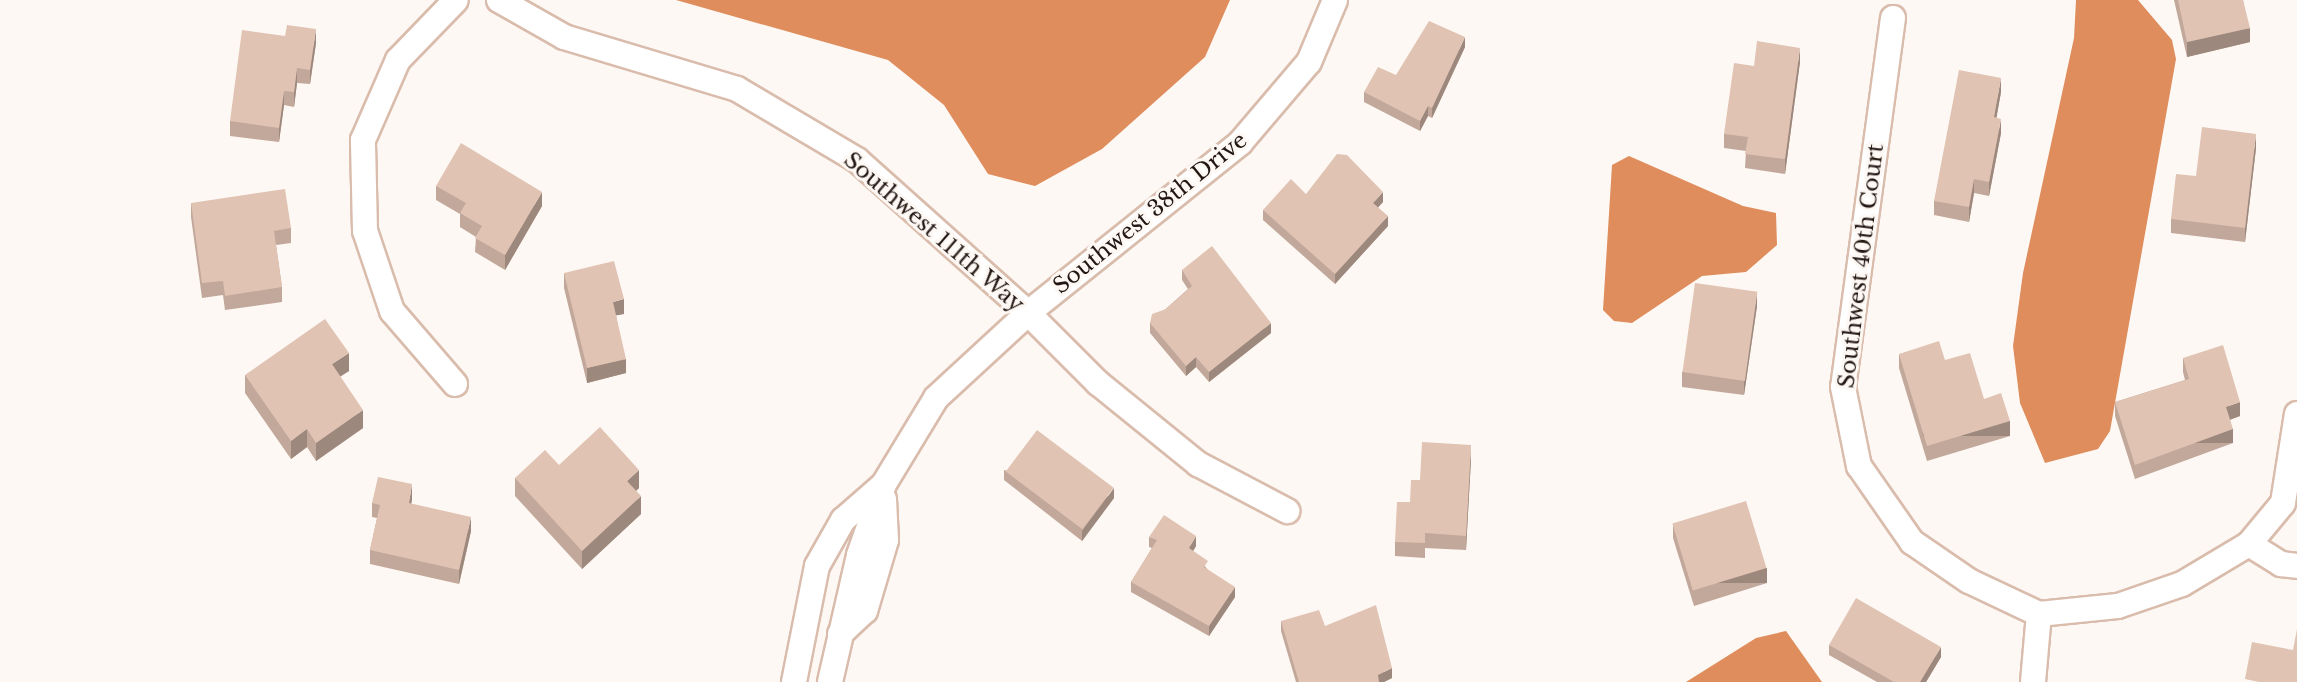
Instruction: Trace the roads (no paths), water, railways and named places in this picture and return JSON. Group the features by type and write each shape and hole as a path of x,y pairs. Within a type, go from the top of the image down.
{"street":[{"path":"455,384 392,311 365,231 363,140 398,60 456,0"},
{"name":"Southwest 111th Way","path":"499,0 564,37 737,89 844,152 1028,313 1098,383 1198,464 1287,511"},
{"name":"Southwest 38th Drive","path":"830,682 840,634 884,484 936,398 1028,313 1240,143 1309,62 1335,0"},
{"name":"Southwest 40th Court","path":"1893,18 1843,387 1859,466 1912,542 1969,581 2039,614"},
{"path":"2033,682 2039,614 2131,602 2182,584 2249,544 2283,503 2297,414"},
{"name":"Southwest 38th Drive","path":"794,682 817,566 843,520 884,484"},
{"path":"2249,544 2281,564 2297,566"}]}
